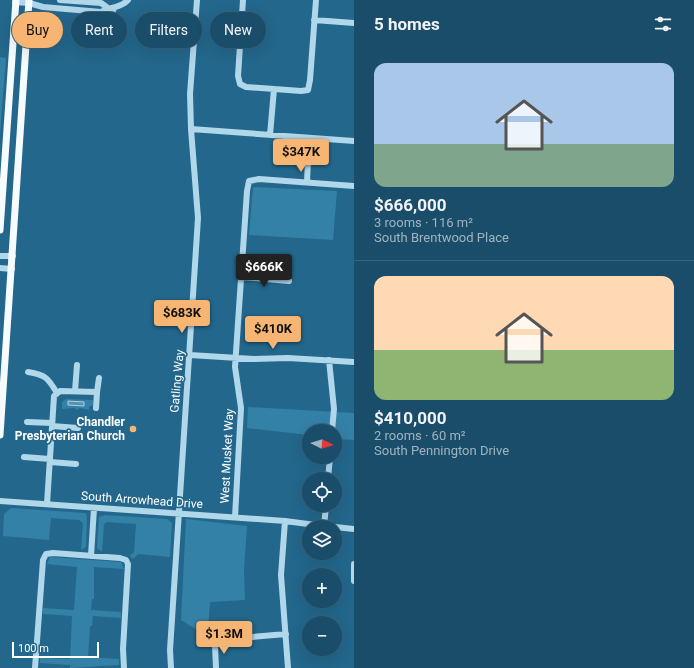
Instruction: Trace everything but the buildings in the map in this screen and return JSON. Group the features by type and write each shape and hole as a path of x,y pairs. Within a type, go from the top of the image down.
{"main road":[{"path":"0,230 15,1"},
{"path":"0,435 29,1"}],"street":[{"path":"15,1 40,0"},
{"path":"60,0 101,3 111,8"},
{"path":"29,1 43,6 101,12 125,3 128,0"},
{"name":"Gatling Way","path":"171,668 170,650 178,514 190,355 198,218 191,129 190,94 197,0"},
{"path":"244,0 238,76 240,84 246,87 301,91 308,90 316,0"},
{"path":"110,12 111,8"},
{"path":"314,20 354,23"},
{"path":"270,135 274,89"},
{"path":"191,129 354,141"},
{"path":"309,138 307,182 354,186"},
{"name":"West Musket Way","path":"235,517 241,408 235,357 247,191 249,181 259,179 307,182"},
{"path":"0,256 13,256"},
{"path":"0,268 12,269"},
{"path":"241,277 289,282"},
{"path":"190,355 354,362"},
{"path":"329,360 334,409 333,424"},
{"path":"75,391 77,365"},
{"path":"28,372 43,375 50,381 57,393"},
{"path":"96,408 99,378"},
{"path":"47,504 54,396 60,391 97,392"},
{"path":"26,422 78,428"},
{"path":"24,457 76,464"},
{"name":"South Arrowhead Drive","path":"0,501 235,517 302,524"},
{"path":"91,556 94,508"},
{"path":"285,521 281,575 288,668"},
{"path":"342,528 354,529"},
{"path":"35,668 43,560 46,554 120,558 126,560 128,564 123,649 124,668"},
{"path":"354,564 354,581"},
{"path":"216,668 215,646 218,640 286,634"}],"shaded area":[{"path":"0,57 6,58 0,134"},
{"path":"253,187 337,191 333,240 249,235"},
{"path":"66,399 93,400 93,405 89,407 89,410 79,408 78,410 74,408 62,409 62,402"},
{"path":"68,401 84,402 84,406 68,405"},
{"path":"248,407 354,413 354,440 342,439 342,424 302,424 302,434 247,428"},
{"path":"11,508 85,513 87,515 86,547 81,550 83,523 79,520 51,518 49,540 3,536 4,514"},
{"path":"105,515 167,519 172,523 170,557 138,554 133,559 130,556 134,552 136,524 107,522 104,524 102,552 97,548 99,517"},
{"path":"186,519 247,526 244,570 245,600 210,602 208,631 205,635 181,620"},
{"path":"50,557 121,562 124,569 94,567 94,599 92,599 91,610 121,612 121,618 93,616 92,626 90,626 88,657 119,659 119,665 70,668 70,665 40,663 40,658 70,659 72,616 43,614 43,608 74,610 77,567 47,564"}],"place":[{"name":"Chandler Presbyterian Church","path":"133,429"}]}
